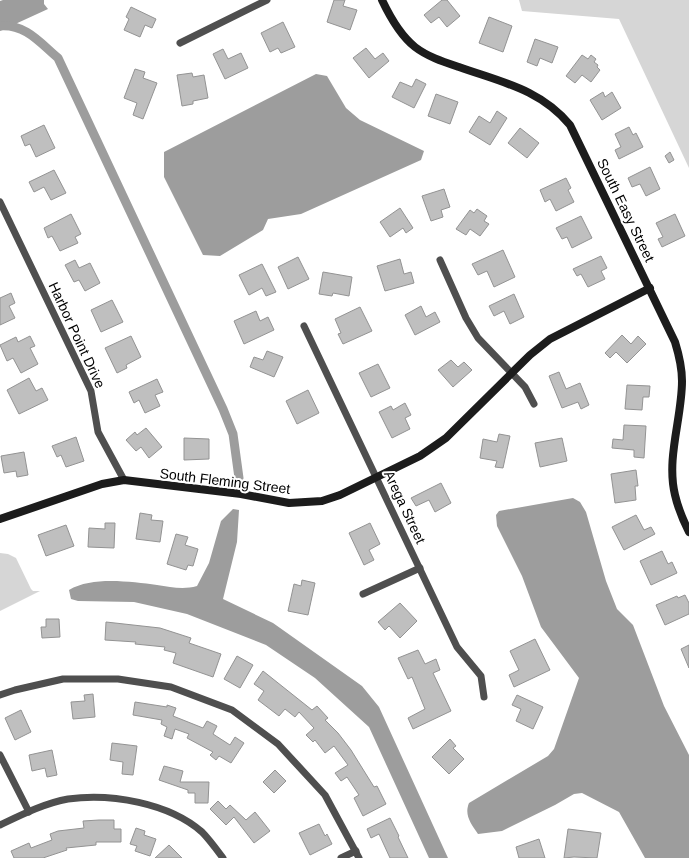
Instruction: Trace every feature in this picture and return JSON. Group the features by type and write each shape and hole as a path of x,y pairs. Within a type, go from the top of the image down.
{"street":[{"path":"180,43 267,0"},
{"name":"South Easy Street","path":"382,0 398,29 415,47 434,58 521,88 542,99 558,111 570,125 675,342 681,364 682,383 673,473 674,494 689,532"},
{"name":"Harbor Point Drive","path":"0,202 91,391 98,432 124,480"},
{"path":"440,260 466,318 474,332 525,387 534,404"},
{"name":"South Fleming Street","path":"0,519 102,484 124,480 241,494 289,503 322,501 340,495 420,456 446,438 511,373 550,339 650,288"},
{"name":"Arega Street","path":"304,326 457,647 481,676 484,697"},
{"path":"362,594 420,568"},
{"path":"0,695 63,679 118,679 171,687 232,710 278,744 325,795 359,858"},
{"path":"0,754 29,812"},
{"path":"0,826 29,812 68,799 114,798 167,810 202,832 223,858"},
{"path":"341,858 356,851"}],"shaded area":[{"path":"44,0 44,4 48,9 0,31 0,1"},
{"path":"519,0 689,0 689,168 619,19 522,11"},
{"path":"316,74 327,76 346,108 360,120 424,151 421,160 301,214 268,219 263,230 220,256 203,255 164,177 164,152"},
{"path":"573,498 580,502 586,512 606,581 617,609 633,625 664,706 689,755 689,858 645,858 619,812 582,793 574,794 502,831 478,834 469,819 467,812 469,803 548,756 554,749 579,678 541,627 522,576 497,526 496,515 499,511"},
{"path":"233,509 239,510 237,542 223,599 273,623 362,686 379,707 448,858 429,858 369,727 315,678 266,645 187,614 134,602 78,601 71,599 69,590 89,583 101,581 147,584 177,588 197,586 209,563 221,521"},
{"path":"0,553 8,554 16,558 31,589 33,591 40,591 0,611"}],"building":[{"path":"334,0 345,0 343,6 357,10 350,30 327,22"},
{"path":"442,0 447,0 460,16 447,27 439,17 431,23 424,15"},
{"path":"131,7 156,19 152,28 145,25 140,37 124,30 129,19 126,17"},
{"path":"489,17 512,26 503,52 479,43"},
{"path":"283,22 295,47 281,53 278,48 270,52 261,33"},
{"path":"535,39 558,47 552,63 540,58 537,66 527,62"},
{"path":"366,48 375,59 383,53 389,61 369,78 353,58"},
{"path":"223,49 228,59 241,53 248,68 225,79 213,54"},
{"path":"582,55 588,59 591,55 596,59 594,62 598,65 597,67 600,70 591,82 582,75 575,83 566,76"},
{"path":"135,69 145,72 143,78 157,83 143,119 133,115 137,103 124,98"},
{"path":"192,73 193,77 204,75 208,98 193,101 193,104 182,106 177,75"},
{"path":"416,79 426,84 414,108 392,97 400,82 412,87"},
{"path":"603,92 605,97 612,92 621,108 602,120 590,100"},
{"path":"436,94 458,102 450,124 428,116"},
{"path":"497,111 507,118 490,145 469,132 479,116 490,123"},
{"path":"44,125 55,148 36,157 30,144 25,146 21,136"},
{"path":"629,127 633,135 636,133 643,147 619,159 615,150 621,147 615,134"},
{"path":"520,128 539,143 527,158 508,143"},
{"path":"670,152 674,160 669,163 665,156"},
{"path":"650,167 660,189 646,196 640,184 632,187 628,178"},
{"path":"54,170 66,193 51,200 44,187 34,192 29,182"},
{"path":"566,178 571,188 568,190 574,202 556,211 550,199 545,202 540,190"},
{"path":"444,189 450,207 441,210 443,217 431,221 422,196"},
{"path":"400,208 413,228 406,233 403,228 390,237 380,222"},
{"path":"477,209 487,216 484,221 489,224 480,236 470,229 466,235 456,229 470,210 474,213"},
{"path":"71,214 81,234 75,237 78,243 60,251 52,236 48,238 44,228"},
{"path":"675,214 685,236 662,247 658,239 663,237 656,223"},
{"path":"581,216 592,238 572,248 567,237 562,239 556,228"},
{"path":"503,250 515,277 494,287 487,271 478,275 472,264"},
{"path":"601,256 607,268 601,271 605,279 588,287 581,274 577,276 573,269"},
{"path":"298,257 309,279 288,289 278,267"},
{"path":"400,259 404,274 411,272 414,283 385,291 377,266"},
{"path":"75,260 79,268 90,263 100,283 85,291 79,280 74,282 65,265"},
{"path":"262,264 276,292 266,296 262,288 249,295 239,275"},
{"path":"323,272 352,277 349,296 333,293 332,296 319,294"},
{"path":"11,293 15,303 9,306 15,318 0,325 0,298"},
{"path":"514,294 524,317 510,324 504,311 494,316 489,306"},
{"path":"112,300 123,322 101,332 91,310"},
{"path":"421,306 426,317 435,312 440,322 415,335 405,315"},
{"path":"360,307 372,331 343,344 338,334 341,333 335,319"},
{"path":"256,311 260,321 268,317 274,330 244,344 234,321"},
{"path":"622,335 631,344 638,336 646,344 627,363 616,352 610,358 605,353"},
{"path":"30,336 35,346 30,348 38,364 21,373 13,358 7,361 0,345 16,337 18,342"},
{"path":"131,336 141,357 126,365 127,368 117,373 105,348"},
{"path":"267,351 283,357 274,377 250,367 254,357 263,360"},
{"path":"451,360 458,367 464,362 472,370 453,387 438,370"},
{"path":"378,364 390,388 371,397 359,373"},
{"path":"559,372 566,389 580,383 589,405 581,409 578,402 562,408 549,376"},
{"path":"29,378 36,391 42,388 48,400 19,414 7,390"},
{"path":"157,379 163,392 155,395 160,406 145,413 139,400 134,403 129,392"},
{"path":"627,385 650,386 649,397 643,397 642,410 625,409"},
{"path":"308,390 319,413 297,424 286,401"},
{"path":"405,403 411,415 405,418 410,429 392,438 379,412 391,406 393,410"},
{"path":"624,425 646,426 644,458 634,457 634,450 612,448 613,439 623,440"},
{"path":"146,428 162,447 149,458 141,447 136,451 126,440 135,432 137,435"},
{"path":"499,434 510,436 503,468 495,467 497,461 480,458 483,439 497,442"},
{"path":"76,437 84,461 66,467 61,455 57,457 52,446"},
{"path":"184,438 209,439 209,459 184,460"},
{"path":"562,438 567,461 540,467 535,443"},
{"path":"24,452 28,475 17,477 16,471 4,473 1,456"},
{"path":"636,470 638,486 635,486 636,500 615,503 611,474"},
{"path":"441,483 451,503 435,512 429,500 416,506 411,498"},
{"path":"140,513 152,515 151,520 163,521 160,542 136,539"},
{"path":"636,515 644,530 651,527 655,534 624,550 612,527"},
{"path":"105,523 115,523 114,548 88,547 89,528 105,529"},
{"path":"370,523 380,544 369,550 374,560 364,565 349,533"},
{"path":"66,525 74,546 46,556 38,535"},
{"path":"176,534 188,537 185,545 198,549 193,566 188,565 186,570 167,564"},
{"path":"662,551 668,564 672,562 677,573 651,585 640,561"},
{"path":"302,580 315,583 308,615 288,611 294,584 301,586"},
{"path":"685,595 689,603 689,614 665,625 656,605 677,596 678,598"},
{"path":"400,603 417,621 400,638 389,626 385,630 378,622"},
{"path":"46,619 59,619 60,637 42,638 41,627 46,627"},
{"path":"106,622 160,628 191,638 189,643 221,654 213,677 173,663 176,653 164,650 165,647 135,644 136,642 105,640"},
{"path":"535,639 550,670 514,687 509,675 519,670 510,651"},
{"path":"689,645 689,668 681,649"},
{"path":"418,650 425,664 436,659 440,670 433,673 451,711 413,729 408,718 425,709 412,677 408,679 398,658"},
{"path":"237,656 253,665 240,688 224,679"},
{"path":"263,671 312,710 317,706 328,718 325,720 338,733 351,750 374,787 377,786 386,804 363,816 354,798 359,795 347,777 341,781 335,773 348,765 334,746 325,753 315,740 313,742 306,735 314,728 299,712 295,717 285,709 279,716 258,700 264,691 254,684"},
{"path":"93,694 95,717 73,719 71,702 85,701 84,695"},
{"path":"517,695 543,707 533,729 516,721 521,709 512,705"},
{"path":"135,702 167,707 167,705 176,708 173,716 203,728 207,721 217,726 213,734 230,745 235,737 244,743 231,763 219,756 216,760 210,755 213,752 187,738 189,734 175,729 172,739 164,736 167,727 161,724 162,720 133,715"},
{"path":"21,710 31,732 15,740 5,718"},
{"path":"450,739 456,746 453,748 464,759 449,774 432,757"},
{"path":"112,743 137,746 133,775 122,774 123,762 110,760"},
{"path":"52,750 57,775 47,777 45,768 32,771 29,755"},
{"path":"164,766 183,771 180,782 209,782 208,803 195,803 195,793 188,793 188,790 159,780"},
{"path":"275,770 286,781 274,793 263,782"},
{"path":"218,801 226,809 230,805 246,820 255,812 270,831 254,843 234,817 226,825 210,809"},
{"path":"390,818 408,858 390,858 379,834 371,838 367,829"},
{"path":"114,820 114,829 121,829 121,842 96,842 96,845 66,848 67,850 43,858 14,858 11,851 29,843 31,848 52,840 50,834 58,831 84,828 83,821"},
{"path":"319,824 325,836 327,834 332,844 310,855 299,833"},
{"path":"136,828 145,831 144,835 156,839 150,856 135,851 137,846 130,844"},
{"path":"568,829 601,833 597,858 564,858"},
{"path":"539,839 545,858 519,858 516,847"},
{"path":"169,845 182,858 155,858"}],"waterway":[{"path":"0,26 9,26 25,31 58,58 223,409 233,434 239,478"}]}
